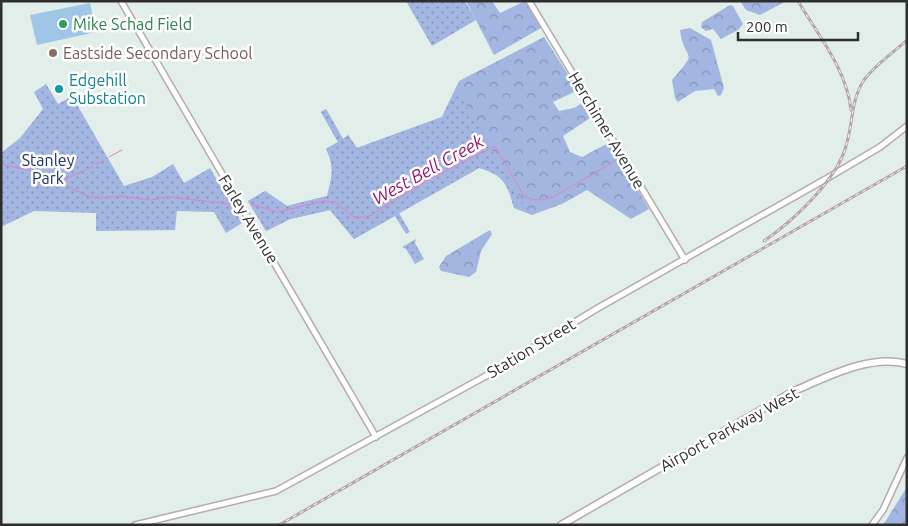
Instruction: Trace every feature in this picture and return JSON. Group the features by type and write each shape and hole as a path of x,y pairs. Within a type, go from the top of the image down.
{"main road":[{"name":"Airport Parkway West","path":"561,525 794,391 834,374 860,366 882,362 907,364"}],"street":[{"name":"Farley Avenue","path":"121,1 376,437"},
{"name":"Herchimer Avenue","path":"530,1 685,260"},
{"name":"Station Street","path":"135,525 276,491 376,437 851,165 907,126"},
{"path":"872,525 882,510 907,458"}],"green space":[{"path":"406,1 465,1 476,20 432,46"},
{"path":"466,1 492,1 500,13 525,1 541,28 494,55"},
{"path":"740,1 786,1 760,15 746,10"},
{"path":"730,5 733,6 743,24 738,30 721,39 713,29 706,31 701,27 702,22"},
{"path":"690,28 711,40 724,88 721,95 718,96 714,89 695,91 678,102 675,98 672,80 688,58 680,30"},
{"path":"544,37 578,90 553,102 559,111 574,108 585,101 593,116 563,136 570,152 582,157 610,142 649,209 631,219 587,190 562,204 532,215 514,208 507,187 500,177 479,168 354,239 330,210 290,219 266,231 248,201 265,191 287,206 327,196 332,167 326,149 338,142 321,112 326,109 343,139 348,135 357,148 442,117 459,81"},
{"name":"Stanley Park","path":"46,84 58,104 72,96 124,186 152,177 173,164 184,183 210,168 242,223 226,233 214,212 177,211 175,230 96,231 96,213 34,211 1,227 1,153 20,138 43,109 34,92"},
{"path":"456,88 523,203 514,208 510,193 504,182 494,174 479,168 399,213 410,232 406,234 395,216 354,239 330,210 290,219 266,231 248,201 265,191 287,206 327,196 332,167 326,149 338,142 321,112 326,109 343,139 348,135 357,148 442,117"},
{"path":"490,230 492,234 481,251 476,272 469,277 441,271 439,267 446,256"},
{"path":"416,239 415,243 424,259 415,264 406,249 402,247"},
{"path":"907,487 907,525 883,525"}],"shaded area":[{"name":"Mike Schad Field","path":"90,3 96,32 37,45 30,15"}],"waterway":[{"name":"West Bell Creek","path":"251,204 278,212 324,201 335,202 354,217 368,217 426,181 495,146 524,196 535,200 542,200 553,197 615,161"},
{"path":"109,157 122,150"},
{"path":"96,164 104,160"},
{"name":"West Bell Creek","path":"1,164 41,173 85,195 97,198 120,196 150,200 169,197 231,204"},
{"path":"60,182 93,166"}],"railway":[{"path":"798,1 838,67 844,81 851,110"},
{"path":"764,241 788,222 824,186 841,159 846,146 854,103 860,87 873,69 907,40"},
{"path":"279,525 907,166"}],"place":[{"name":"Mike Schad Field","path":"63,24"},
{"name":"Eastside Secondary School","path":"53,53"},
{"name":"Edgehill Substation","path":"59,89"}]}
